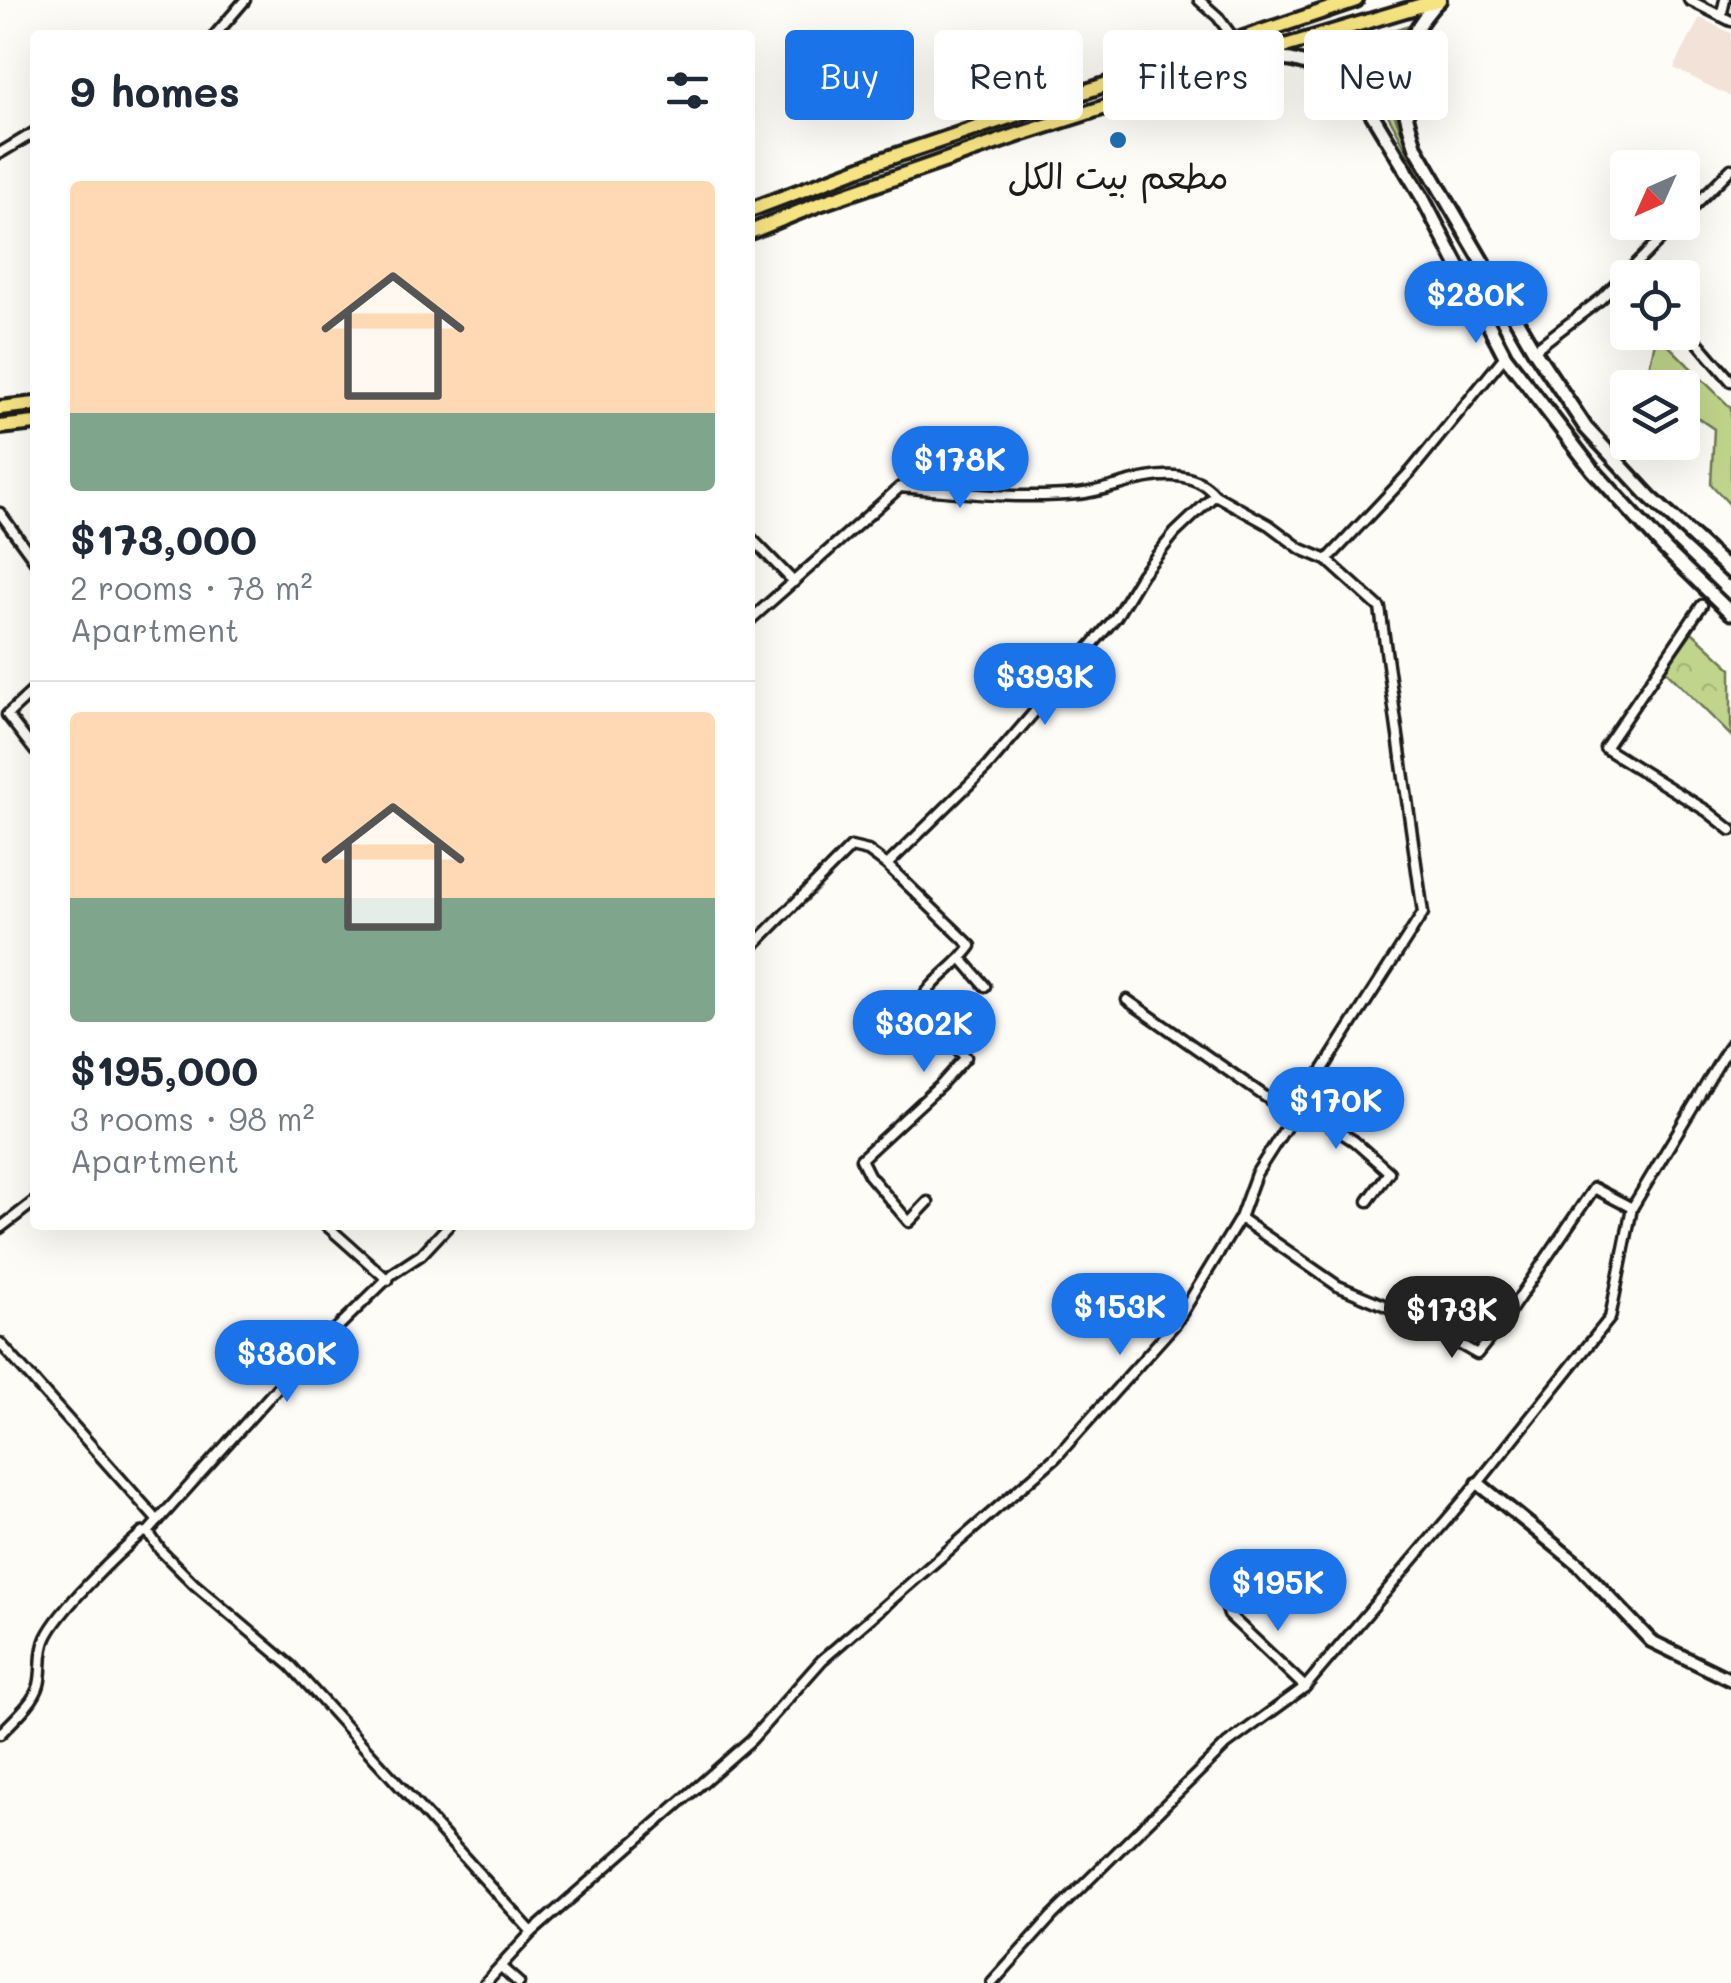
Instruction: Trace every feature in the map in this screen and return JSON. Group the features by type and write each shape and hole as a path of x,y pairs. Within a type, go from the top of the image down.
{"main road":[{"path":"1262,30 1356,0"},
{"path":"1284,48 1439,0"},
{"path":"1439,0 1408,43 1400,84 1404,114 1416,148 1534,350 1586,428 1650,497 1731,572"},
{"path":"1284,59 1317,67 1344,84 1369,108 1422,197 1504,356 1592,469 1666,550 1731,612"},
{"path":"755,230 819,204 1103,107"},
{"path":"755,208 998,120"},
{"path":"1018,120 1021,134"},
{"path":"1422,197 1436,186"},
{"path":"0,408 30,405"},
{"path":"0,427 30,424"}],"street":[{"path":"219,30 244,0"},
{"path":"1199,0 1227,30"},
{"path":"1689,0 1731,21"},
{"path":"1721,16 1725,0"},
{"path":"0,152 30,135"},
{"path":"1700,200 1731,169"},
{"path":"1641,260 1660,240"},
{"path":"1534,350 1610,290"},
{"path":"1700,345 1731,381"},
{"path":"1328,560 1410,471 1504,356"},
{"path":"485,1983 532,1932 751,1740 822,1660 1056,1457 1176,1323 1240,1218 1256,1174 1424,914 1380,608 1328,560 1301,550 1269,525 1214,495 1206,484 1176,476 1141,479 1079,494 990,495 900,487 755,616"},
{"path":"887,865 987,767 1116,617 1142,574 1175,534 1214,495"},
{"path":"0,513 30,554"},
{"path":"755,542 794,582"},
{"path":"1702,605 1605,748 1731,830"},
{"path":"30,693 6,715 30,745"},
{"path":"755,945 852,847 868,851 887,865 971,946 924,994 919,1006 928,1022 966,1057 861,1159 869,1175 909,1222 928,1202"},
{"path":"962,959 986,986"},
{"path":"1127,1000 1294,1116"},
{"path":"992,1983 1052,1916 1227,1744 1305,1687 1478,1483 1610,1318 1632,1208 1731,1043"},
{"path":"1300,1106 1354,1141 1389,1172 1368,1201"},
{"path":"1240,1218 1338,1286 1410,1316 1477,1354 1594,1188 1632,1208"},
{"path":"0,1228 30,1206"},
{"path":"332,1230 388,1280"},
{"path":"0,1734 35,1695 42,1672 42,1648 54,1626 110,1563 158,1522 286,1378 392,1274 421,1256 444,1230"},
{"path":"0,1344 158,1522"},
{"path":"1478,1483 1579,1565 1651,1641 1731,1680"},
{"path":"148,1532 194,1584 299,1675 532,1932"},
{"path":"1223,1597 1229,1616 1305,1687"},
{"path":"501,1967 519,1983"}],"shaded area":[{"path":"1700,18 1731,33 1731,97 1674,68"}],"green space":[{"path":"1391,120 1397,120 1423,183"},
{"path":"1653,350 1673,350 1693,370 1648,370"},
{"path":"1700,377 1731,408 1731,506 1711,484 1714,429 1700,420"},
{"path":"1692,632 1731,668 1731,736 1665,670"}],"place":[{"name":"مطعم بيت الكل","path":"1118,140"}]}
